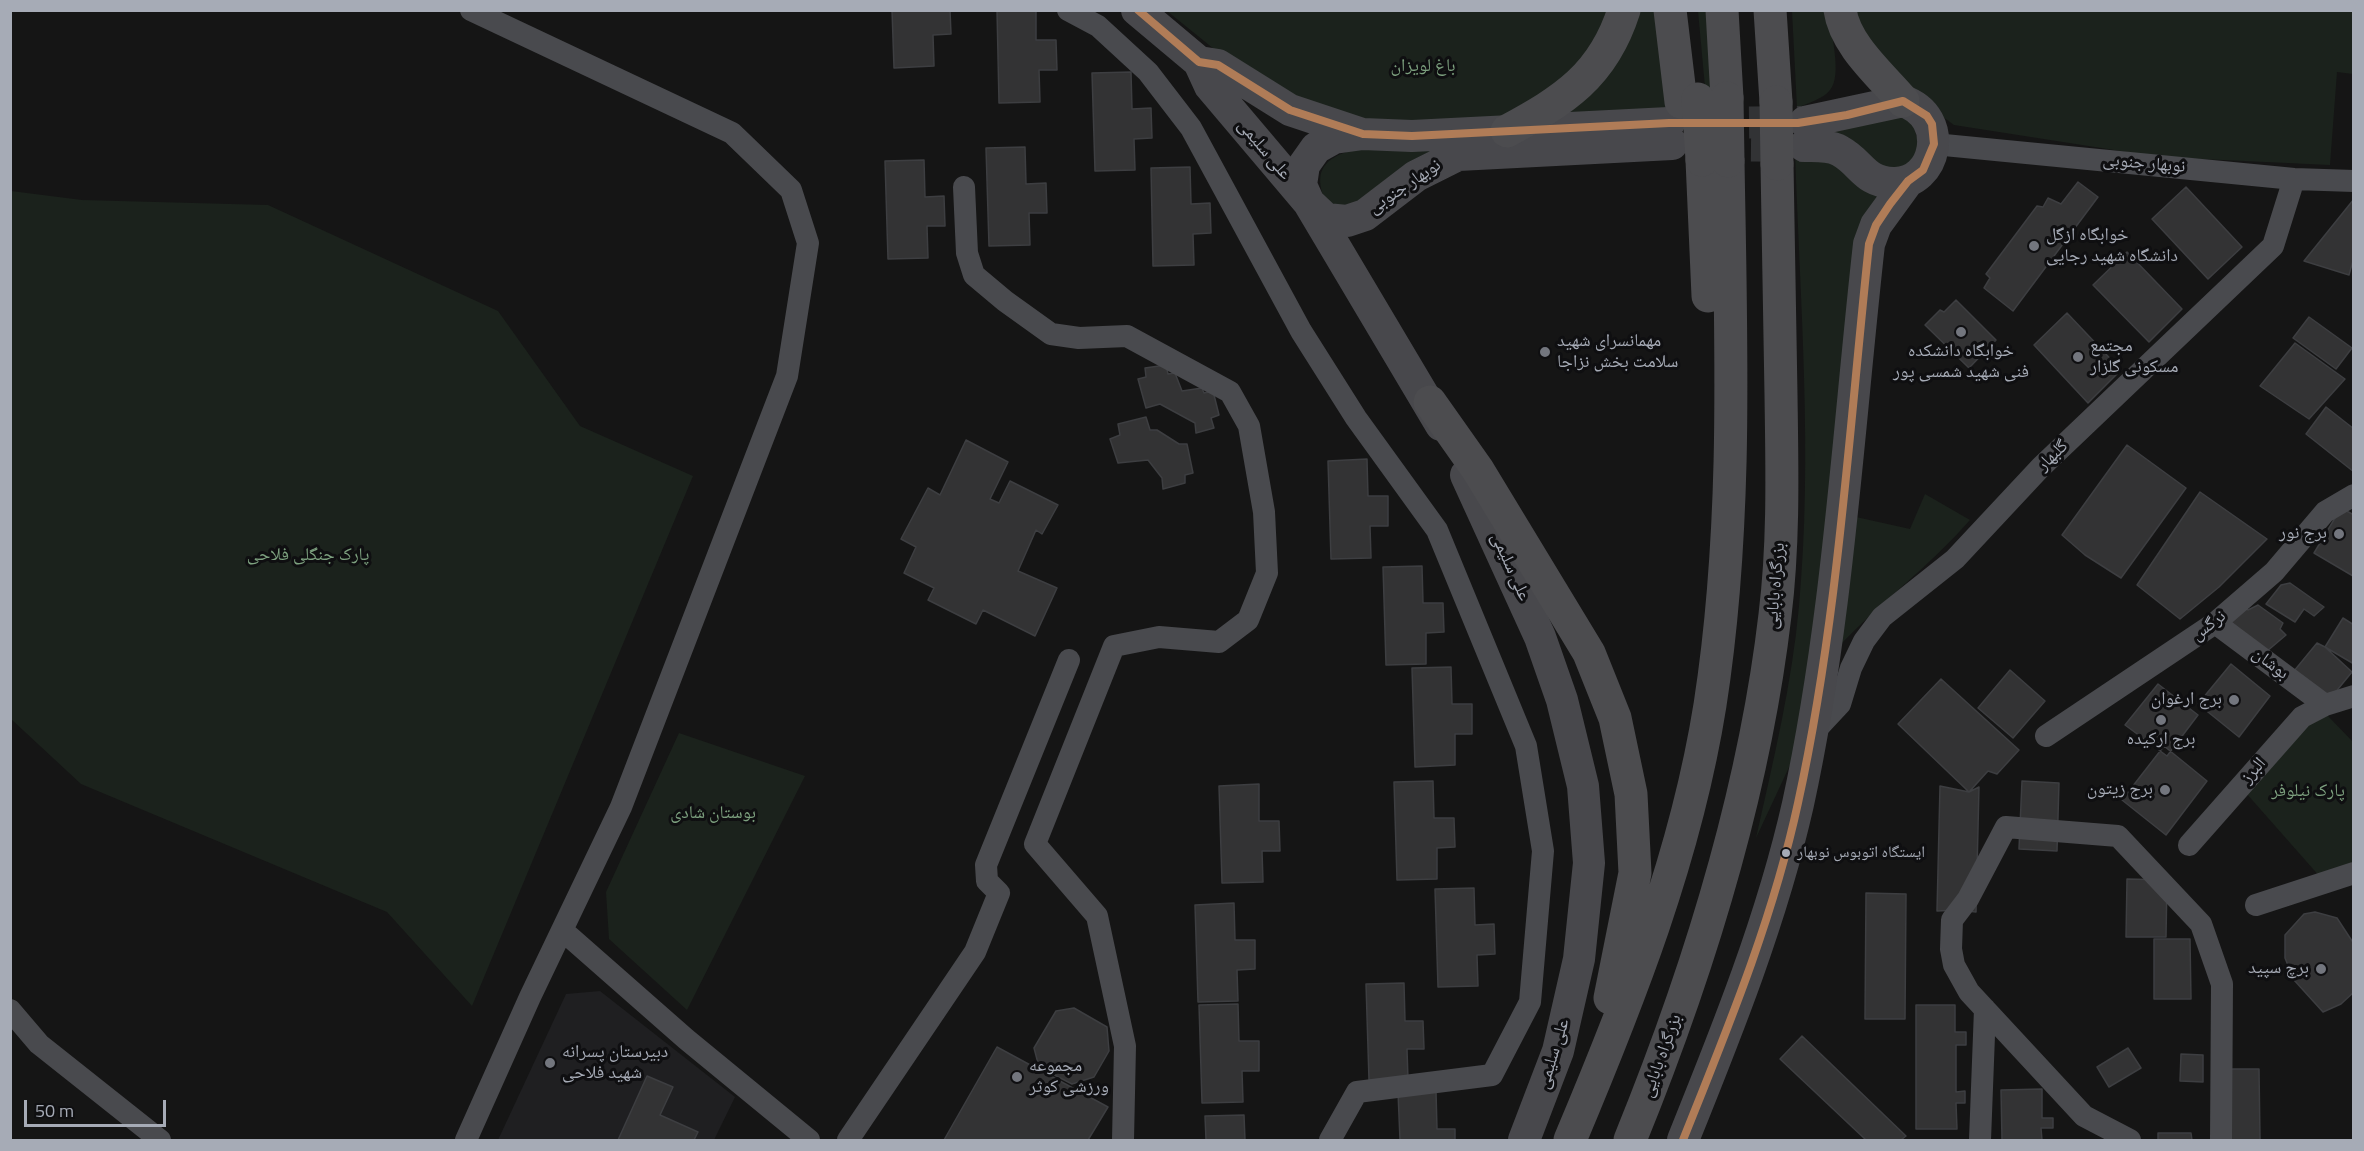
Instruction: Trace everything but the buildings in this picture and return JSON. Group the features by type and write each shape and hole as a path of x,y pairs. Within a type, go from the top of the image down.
{"highway":[{"path":"1506,130 1561,100 1582,83 1610,47 1624,10"},
{"path":"1570,1140 1644,953 1682,834 1709,707 1723,606 1731,394 1696,131 1670,10"},
{"path":"1689,10 1715,396 1728,513"},
{"path":"1696,131 1722,10"},
{"name":"بزرگراه بابایی","path":"1630,1140 1695,966 1731,845 1758,717 1775,615 1783,503 1776,102 1770,10"},
{"path":"1840,10 1842,23 1861,52 1903,101"},
{"path":"1430,402 1478,470 1589,653 1615,718 1631,794 1635,873 1590,1094"}],"main road":[{"path":"1137,10 1199,62 1218,65 1290,110 1363,134"},
{"name":"علی سلیمی","path":"1199,62 1210,86 1309,203 1430,402 1498,539 1540,637 1562,700 1583,786 1589,863 1579,959 1558,1051 1524,1140"},
{"path":"1683,1140 1763,926 1797,806 1812,734 1832,603 1869,244 1876,225 1908,181 1923,170 1934,144 1932,124 1927,116 1903,101 1805,134 1840,151 1879,182 1908,181"},
{"name":"نوبهار جنوبی","path":"1506,130 1696,131 1458,154 1416,176 1365,215 1347,221 1326,219 1309,203 1301,185 1304,165 1316,148 1334,138 1363,134 1412,136 1506,130"}],"street":[{"path":"466,1140 621,807 787,376 808,243 791,190 732,133 471,10"},
{"path":"1068,10 1098,26 1148,72 1191,128 1301,331 1356,418 1437,530 1526,746 1543,851 1530,1002 1492,1075 1357,1092 1330,1140"},
{"name":"نوبهار جنوبی","path":"1934,144 2294,179 2354,181"},
{"name":"گلبهار","path":"1812,734 1840,704 1851,668 1864,641 1882,617 1955,559 2041,467 2273,246 2294,179"},
{"path":"964,187 967,253 974,275 1005,301 1051,334 1079,338 1127,336 1230,392 1249,426 1264,512 1267,573 1248,620 1220,642 1159,637 1114,646 1035,844 1097,916 1125,1046 1123,1140"},
{"name":"نرگس","path":"2046,735 2215,623 2274,572 2325,512 2354,495"},
{"name":"بوشان","path":"2215,623 2325,705"},
{"path":"848,1140 975,952 999,893 987,881 986,865 1069,660"},
{"name":"البرز","path":"2189,845 2302,717 2325,705 2354,696"},
{"path":"2130,1140 2084,1116 1969,992 1954,965 1951,949 1952,920 1968,899 2006,827 2118,836 2201,924 2222,984 2221,1140"},
{"path":"2256,905 2354,873"},
{"path":"562,930 686,1039 809,1140"},
{"path":"1980,1140 1985,1009"},
{"path":"10,1010 39,1044 160,1140"}],"shaded area":[{"path":"600,991 735,1097 714,1140 498,1140 566,994"}],"green space":[{"name":"باغ لویزان","path":"1167,11 1608,11 1602,26 1563,92 1497,120 1367,122 1284,96 1235,66"},
{"path":"1631,11 1660,11 1677,111 1549,116"},
{"path":"1698,11 1708,11 1720,388 1705,87"},
{"path":"1792,11 1828,11 1836,63 1834,83 1830,90 1797,108"},
{"path":"1853,11 2353,11 2353,74 2337,72 2330,165 2159,157 1954,125 1906,90 1876,57"},
{"path":"1910,115 1922,154 1893,174 1832,133 1836,127"},
{"path":"1458,145 1346,210 1325,201 1320,182 1321,174 1328,162 1343,153 1353,150"},
{"path":"1795,151 1811,151 1879,192 1845,382 1797,750 1756,838 1792,664 1803,550 1804,379"},
{"name":"پارک جنگلی فلاحی","path":"11,191 82,200 268,205 498,311 580,426 693,476 472,1006 387,912 81,784 11,719"},
{"path":"1925,494 1970,520 1841,644 1856,517 1910,529"},
{"name":"پارک نیلوفر","path":"2327,715 2353,742 2353,865 2321,878 2246,793 2304,726"},
{"name":"بوستان شادی","path":"679,733 805,776 687,1010 609,939 606,892"}],"tunnel":[{"path":"1701,123 1801,122"},
{"path":"1703,145 1803,146"}],"transit line":[{"path":"1138,10 1199,62 1218,65 1290,110 1363,134 1412,136 1669,123 1798,123 1847,115 1903,101 1927,116 1932,124 1934,144 1923,170 1908,181 1890,204 1876,225 1869,244 1833,595 1812,734 1798,803 1776,889 1748,974 1683,1140"}],"place":[{"name":"خوابگاه ازگل دانشگاه شهید رجایی","path":"2034,246"},
{"name":"خوابگاه دانشکده فنی شهید شمسی پور","path":"1961,332"},
{"name":"مهمانسرای شهید سلامت بخش نزاجا","path":"1545,352"},
{"name":"مجتمع مسکونی گلزار","path":"2078,357"},
{"name":"برج نور","path":"2339,534"},
{"name":"برج ارغوان","path":"2234,700"},
{"name":"برج ارکیده","path":"2161,720"},
{"name":"برج زیتون","path":"2165,790"},
{"name":"ایستگاه اتوبوس نوبهار","path":"1786,853"},
{"name":"برچ سپید","path":"2321,969"},
{"name":"دبیرستان پسرانه شهید فلاحی","path":"550,1063"},
{"name":"مجموعه ورزشی کوثر","path":"1017,1077"}]}
